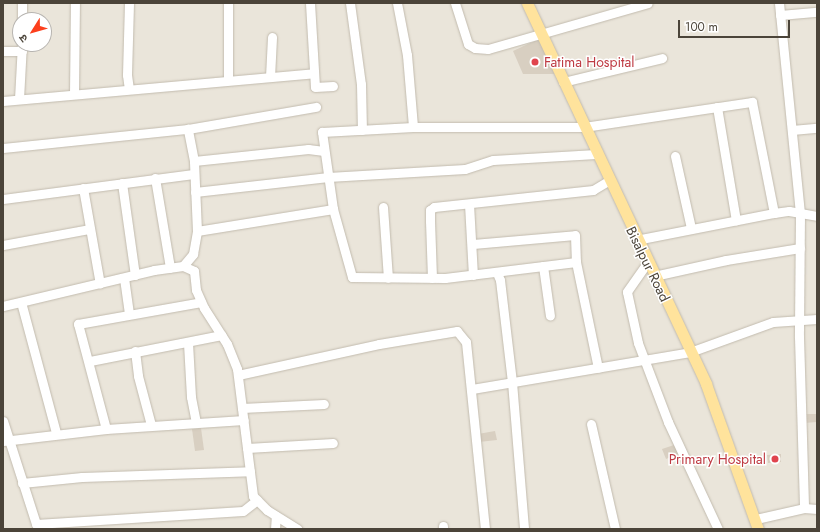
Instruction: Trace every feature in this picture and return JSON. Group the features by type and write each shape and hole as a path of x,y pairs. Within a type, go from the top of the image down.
{"main road":[{"name":"Bisalpur Road","path":"527,3 608,181 706,384 757,524"}],"street":[{"path":"74,94 75,3"},
{"path":"129,3 127,75 130,89"},
{"path":"228,3 228,80"},
{"path":"310,3 315,87 333,86"},
{"path":"350,3 361,84 362,130"},
{"path":"397,3 407,55 413,127"},
{"path":"455,3 468,44 475,48 488,49 648,3"},
{"path":"778,3 800,214 799,318 804,508"},
{"path":"780,15 817,12"},
{"path":"270,76 272,37"},
{"path":"19,99 22,52"},
{"path":"564,82 662,58"},
{"path":"3,101 314,72"},
{"path":"576,262 496,273 432,278 352,277 333,208 322,132 413,127 584,127 752,102 774,213"},
{"path":"3,148 188,129 316,107"},
{"path":"717,107 736,220"},
{"path":"792,130 817,128"},
{"path":"183,266 193,254 197,231 193,174 194,160 188,129"},
{"path":"194,160 308,149 324,151"},
{"path":"195,192 328,177 465,169 493,160 596,154"},
{"path":"675,156 691,228"},
{"path":"3,199 193,174"},
{"path":"155,178 170,268"},
{"path":"432,278 430,210 439,206 593,190 608,181"},
{"path":"122,183 135,275"},
{"path":"83,188 89,229 100,284"},
{"path":"469,204 473,244 473,275"},
{"path":"383,207 388,278"},
{"path":"197,231 333,208"},
{"path":"636,240 691,228 788,211 817,216"},
{"path":"3,245 89,229"},
{"path":"473,244 575,235 576,262 598,368"},
{"path":"654,276 726,260 800,248"},
{"path":"647,263 627,292 644,360 668,422 718,529"},
{"path":"3,306 170,268 183,266 194,271 196,290 201,302 227,344 238,375 253,496 276,516 298,529"},
{"path":"543,266 550,316"},
{"path":"496,273 500,280 512,382 524,529"},
{"path":"124,278 129,313"},
{"path":"21,302 56,433"},
{"path":"106,429 90,361 78,324 129,313 201,302"},
{"path":"472,389 690,352 773,322 799,318 817,319"},
{"path":"238,375 379,344 457,331 466,342 472,389 470,396 484,529"},
{"path":"90,361 135,351 188,343 221,335"},
{"path":"188,343 191,397 196,422"},
{"path":"135,351 138,376 151,425"},
{"path":"242,408 324,404"},
{"path":"6,440 56,433 151,425 244,420"},
{"path":"3,421 6,440 36,524 117,525 243,511 258,500"},
{"path":"591,424 615,529"},
{"path":"247,448 333,444"},
{"path":"22,483 82,477 250,471"},
{"path":"757,524 804,508 817,510"},
{"path":"275,529 276,516"}],"shaded area":[{"path":"3,3 817,3 817,529 3,529"}],"building":[{"path":"539,39 555,74 523,74 513,51"},
{"path":"804,414 817,414 817,422 804,423"},
{"path":"201,428 204,450 195,451 192,429"},
{"path":"495,431 497,440 479,442 478,434"},
{"path":"677,444 680,453 666,459 662,449"},
{"path":"781,454 781,462 768,463 767,455"}],"place":[{"name":"Fatima Hospital","path":"535,62"},
{"name":"Primary Hospital","path":"775,459"}]}
